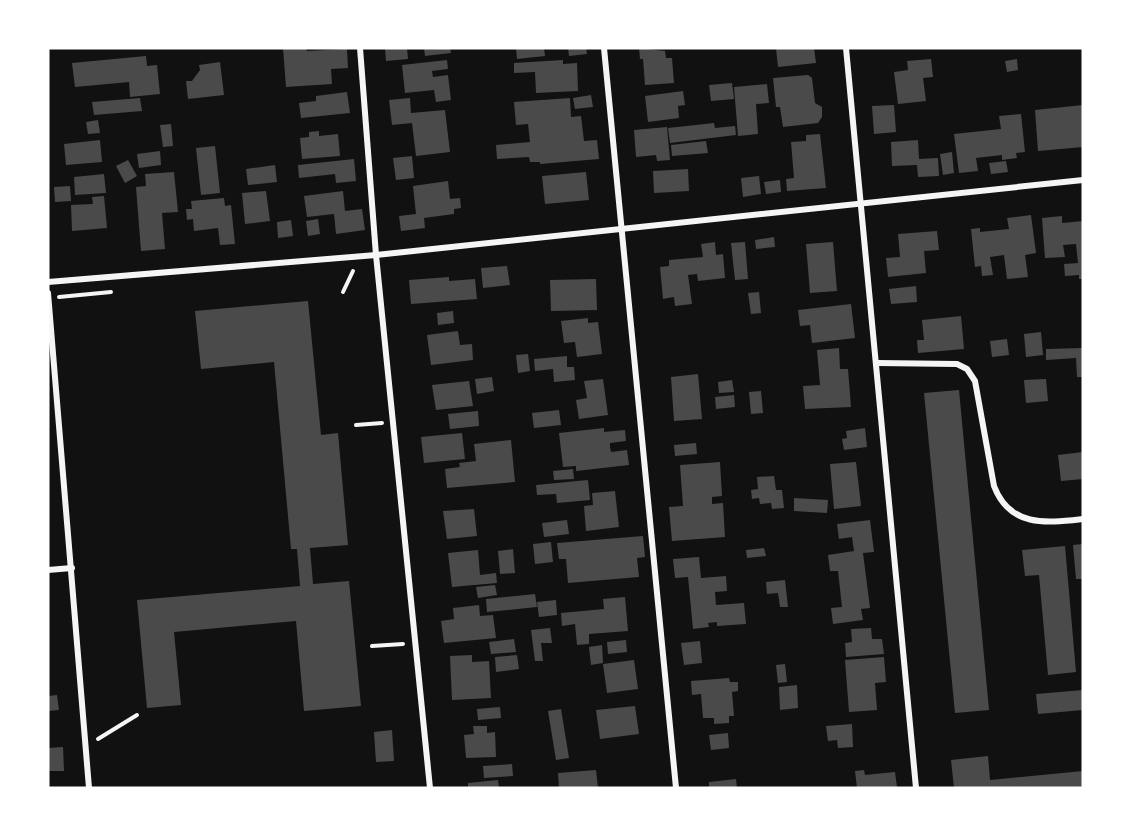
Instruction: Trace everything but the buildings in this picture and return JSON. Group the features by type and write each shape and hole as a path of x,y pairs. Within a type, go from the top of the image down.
{"street":[{"path":"360,48 376,255 430,788"},
{"path":"604,48 676,788"},
{"path":"846,48 916,788"},
{"path":"48,282 376,255 1083,180"},
{"path":"49,295 89,788"},
{"path":"877,363 957,364 966,369 975,381 994,486 999,499 1026,520 1046,523 1083,519"},
{"path":"48,570 72,568"}],"path":[{"path":"341,272 356,271 343,292"},
{"path":"49,295 115,292"},
{"path":"381,412 383,435"},
{"path":"356,425 382,423"},
{"path":"403,632 405,655"},
{"path":"372,646 404,644"},
{"path":"98,739 137,715"}]}
